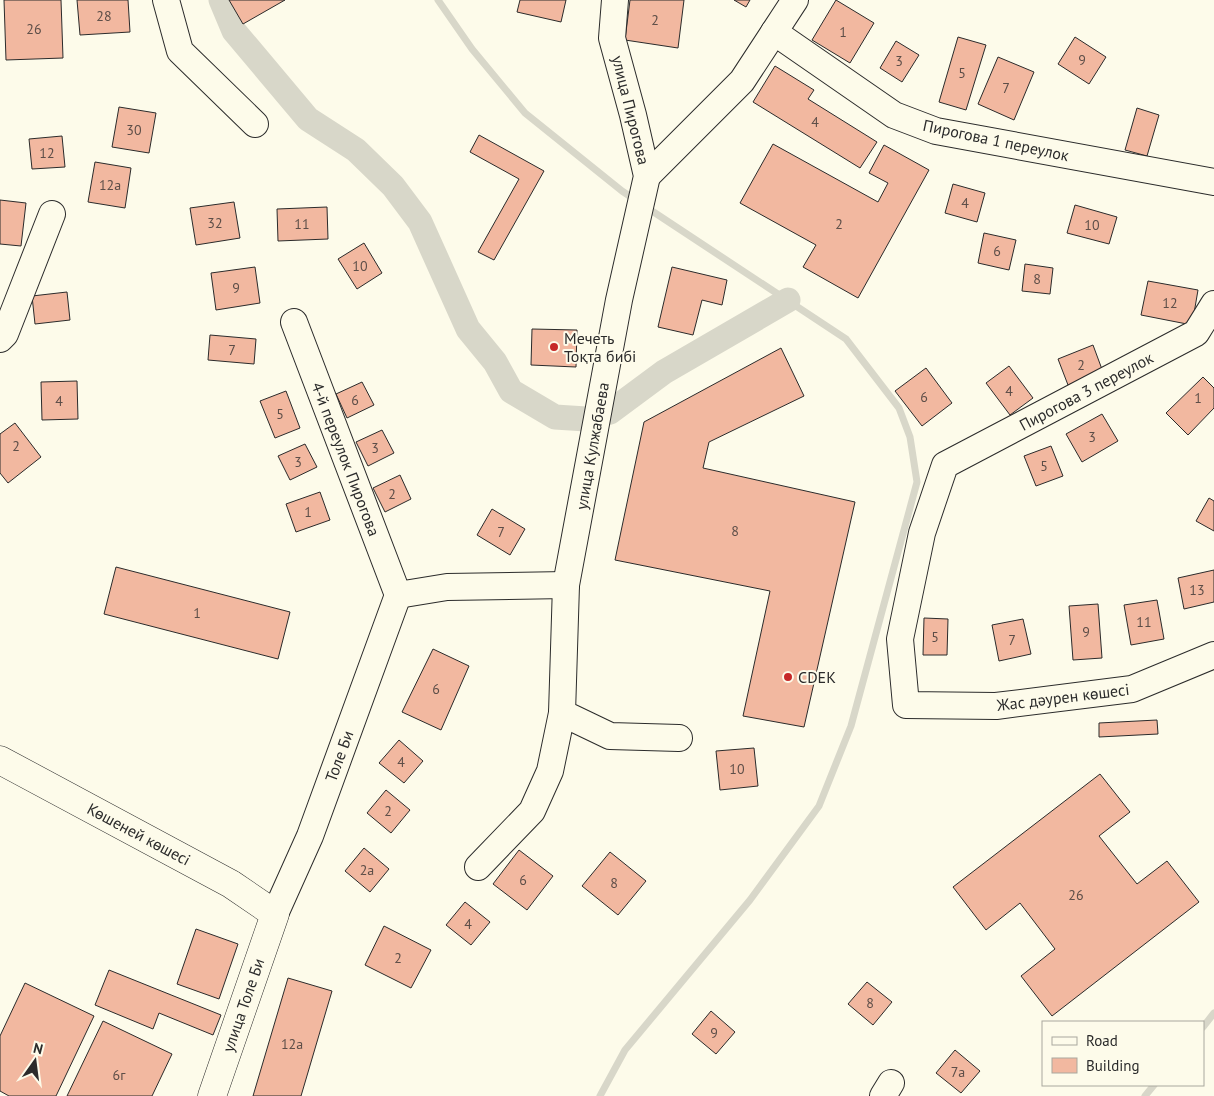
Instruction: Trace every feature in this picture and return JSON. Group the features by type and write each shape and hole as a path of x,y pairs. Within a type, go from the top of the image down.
{"main road":[{"name":"Көшеней көшесі","path":"0,760 231,884 274,914"},
{"name":"улица Толе Би","path":"212,1096 274,914"}],"street":[{"path":"166,0 180,51 255,124"},
{"name":"улица Пирогова","path":"615,0 612,38 633,115 645,183 637,219"},
{"path":"645,183 742,81 795,0"},
{"name":"Пирогова 1 переулок","path":"774,32 894,116 936,131 1214,182"},
{"path":"0,339 5,334 52,214"},
{"name":"улица Кулжабаева","path":"478,867 532,811 550,771 562,713 566,585 619,300 637,219"},
{"name":"Пирогова 3 переулок","path":"906,705 900,639 922,532 945,465 1196,333 1214,304"},
{"name":"4-й переулок Пирогова","path":"294,322 398,595"},
{"path":"398,595 447,587 566,585"},
{"name":"Толе Би","path":"274,914 310,836 398,595"},
{"name":"Жас дәурен көшесі","path":"906,705 996,706 1132,690 1214,655"},
{"path":"562,713 610,736 679,738"}],"building":[{"path":"4,0 61,0 63,58 6,60"},
{"path":"77,0 128,0 130,32 80,35"},
{"path":"229,0 285,0 243,24"},
{"path":"520,0 566,0 561,22 517,12"},
{"path":"630,0 684,0 678,48 625,40"},
{"path":"734,0 750,0 746,7"},
{"path":"836,0 874,23 850,63 812,40"},
{"path":"958,37 986,45 966,110 939,102"},
{"path":"1075,37 1106,57 1089,84 1058,64"},
{"path":"896,41 919,55 902,82 880,68"},
{"path":"998,57 1034,72 1014,120 978,104"},
{"path":"775,66 814,90 808,99 877,142 860,168 753,102"},
{"path":"119,107 156,113 149,153 112,147"},
{"path":"1137,108 1159,115 1147,156 1125,150"},
{"path":"479,135 544,171 494,260 478,252 519,179 470,152"},
{"path":"62,136 65,167 32,169 29,139"},
{"path":"773,144 878,202 888,183 869,173 884,145 929,170 858,298 803,267 816,245 740,203"},
{"path":"95,162 131,168 125,208 88,202"},
{"path":"953,184 985,193 977,222 945,213"},
{"path":"0,200 26,203 21,246 0,244"},
{"path":"234,202 240,238 196,245 190,208"},
{"path":"1075,205 1117,217 1109,244 1067,233"},
{"path":"327,207 328,239 278,241 277,209"},
{"path":"984,233 1016,240 1009,270 978,263"},
{"path":"364,243 382,273 357,289 338,259"},
{"path":"1025,264 1053,268 1050,294 1022,291"},
{"path":"255,267 260,303 216,310 211,273"},
{"path":"672,267 727,280 722,305 702,300 693,335 658,327"},
{"path":"1148,281 1198,290 1192,325 1141,315"},
{"path":"67,292 70,320 35,324 32,296"},
{"name":"Мечеть Тоқта бибі","path":"532,329 577,330 576,367 531,365"},
{"path":"210,335 256,339 254,364 208,360"},
{"path":"1093,345 1103,372 1068,385 1058,359"},
{"path":"781,348 804,396 709,442 703,468 855,502 804,727 743,716 770,591 615,560 644,422"},
{"path":"1009,366 1033,398 1010,415 986,383"},
{"path":"926,368 952,403 922,426 895,391"},
{"path":"1203,377 1214,388 1214,408 1188,435 1166,413"},
{"path":"77,381 78,419 42,420 41,382"},
{"path":"362,382 374,405 347,418 336,394"},
{"path":"286,391 300,428 275,438 260,401"},
{"path":"1102,414 1118,441 1082,462 1066,434"},
{"path":"15,423 41,457 8,483 0,473 0,434"},
{"path":"382,430 394,453 368,466 356,442"},
{"path":"305,444 317,467 290,480 278,456"},
{"path":"1051,446 1063,476 1036,486 1024,456"},
{"path":"400,475 411,499 385,512 373,488"},
{"path":"320,492 330,520 296,532 286,504"},
{"path":"1209,498 1214,501 1214,531 1196,521"},
{"path":"492,509 525,529 510,555 477,535"},
{"path":"116,567 290,612 278,659 104,614"},
{"path":"1214,570 1214,602 1184,609 1178,578"},
{"path":"1157,600 1164,639 1131,645 1124,605"},
{"path":"1098,604 1102,658 1073,660 1069,606"},
{"path":"924,618 948,619 947,655 923,655"},
{"path":"1023,619 1031,654 999,661 992,625"},
{"path":"433,649 469,666 441,730 402,712"},
{"path":"1157,720 1158,734 1099,737 1099,723"},
{"path":"399,740 423,761 404,783 379,763"},
{"path":"754,748 758,786 720,790 716,751"},
{"path":"1100,774 1130,812 1099,836 1137,884 1167,861 1199,902 1052,1016 1021,976 1055,949 1020,903 986,930 953,887"},
{"path":"386,790 410,810 391,833 367,813"},
{"path":"364,848 389,869 370,892 345,871"},
{"path":"519,850 553,876 527,910 493,884"},
{"path":"610,852 646,881 618,915 582,886"},
{"path":"465,902 490,922 471,945 446,925"},
{"path":"384,926 431,950 411,988 365,965"},
{"path":"196,929 238,944 219,999 177,984"},
{"path":"109,970 221,1015 213,1035 159,1013 153,1029 95,1005"},
{"path":"288,978 332,991 301,1096 253,1096"},
{"path":"867,982 892,1002 873,1025 848,1004"},
{"path":"25,983 94,1016 56,1096 9,1096 0,1091 0,1036"},
{"path":"711,1011 735,1032 716,1054 692,1034"},
{"path":"103,1021 172,1054 152,1096 67,1096"},
{"path":"955,1050 980,1071 961,1093 936,1073"}],"waterway":[{"path":"221,0 234,31 308,119 356,150 393,186 420,222 468,329 495,362 511,391 555,417 586,419 610,412 664,372 788,300"},
{"path":"438,0 472,49 525,113 637,201"},
{"path":"600,1096 625,1050 750,900 819,806 851,726 917,482 910,437 899,408 846,339 646,207"},
{"path":"1204,1026 1214,1013"},
{"path":"1145,1096 1153,1086"}],"place":[{"name":"Мечеть Тоқта бибі","path":"554,347"},
{"name":"CDEK","path":"788,677"}]}
